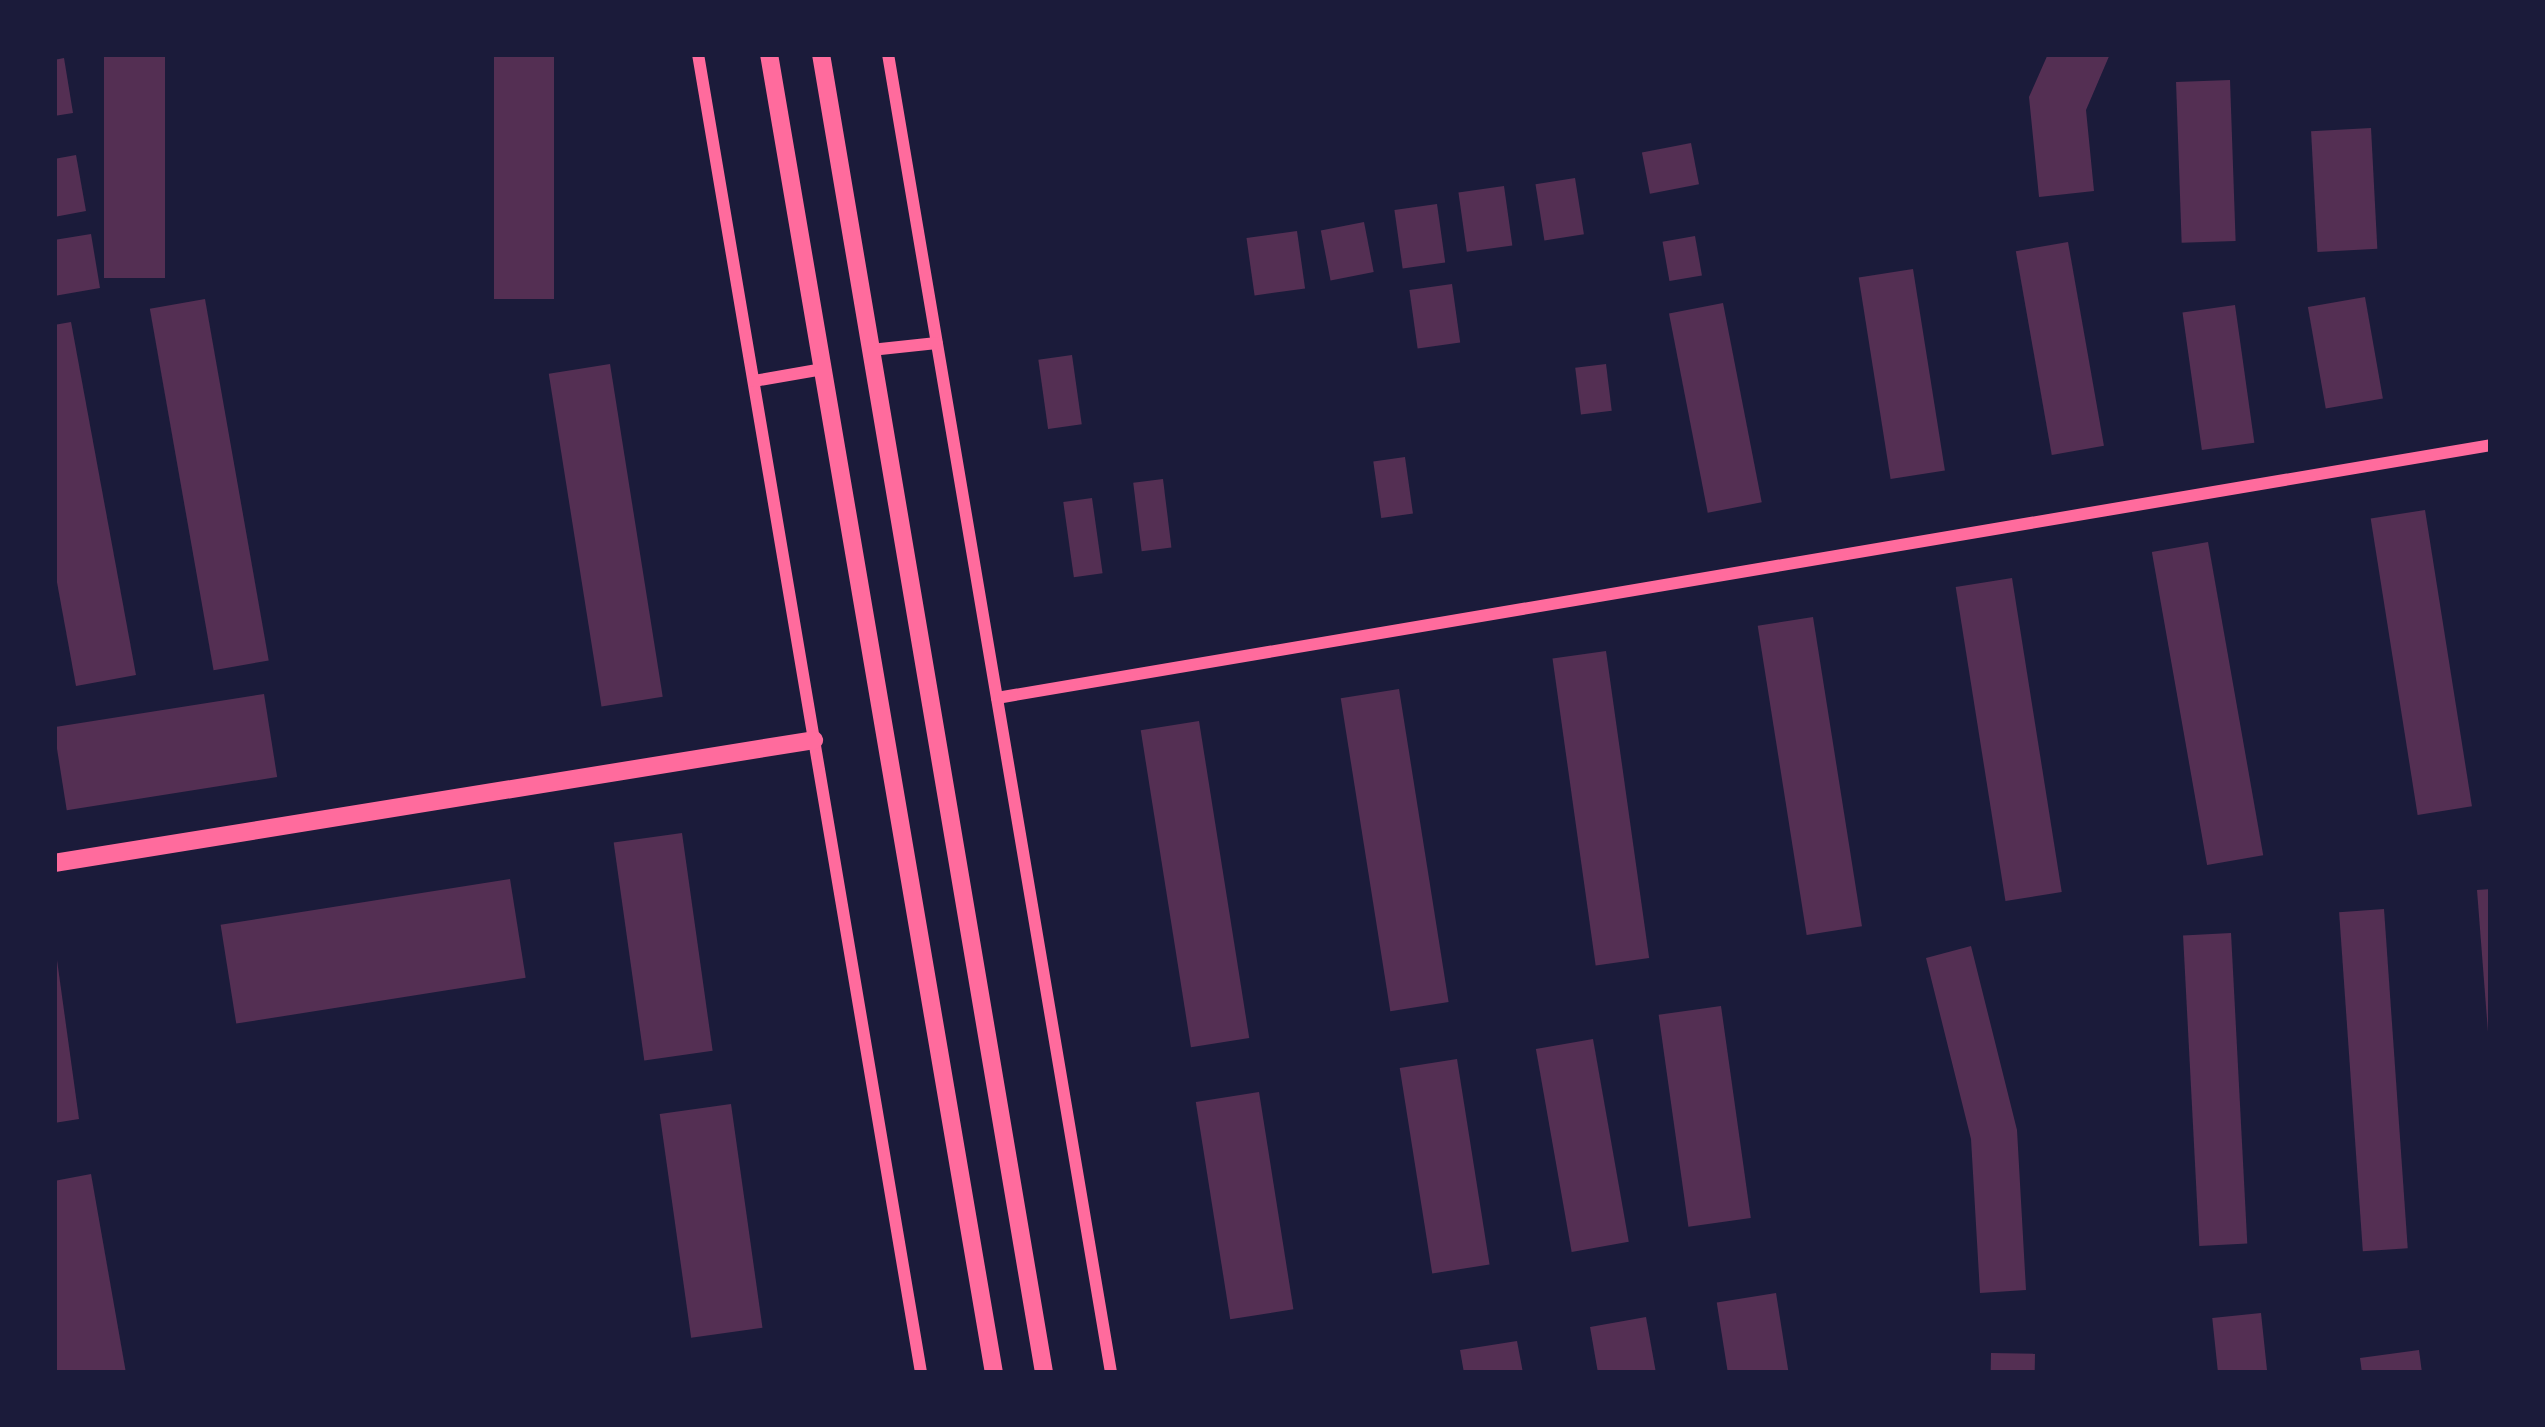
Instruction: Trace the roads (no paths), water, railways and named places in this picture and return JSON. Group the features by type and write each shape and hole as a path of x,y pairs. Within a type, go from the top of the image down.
{"street":[{"path":"698,54 921,1373"},
{"path":"769,54 994,1373"},
{"path":"820,54 1044,1373"},
{"path":"888,54 1111,1373"},
{"path":"872,350 937,343"},
{"path":"754,381 823,369"},
{"path":"997,698 2491,445"},
{"path":"54,863 814,740"}]}
